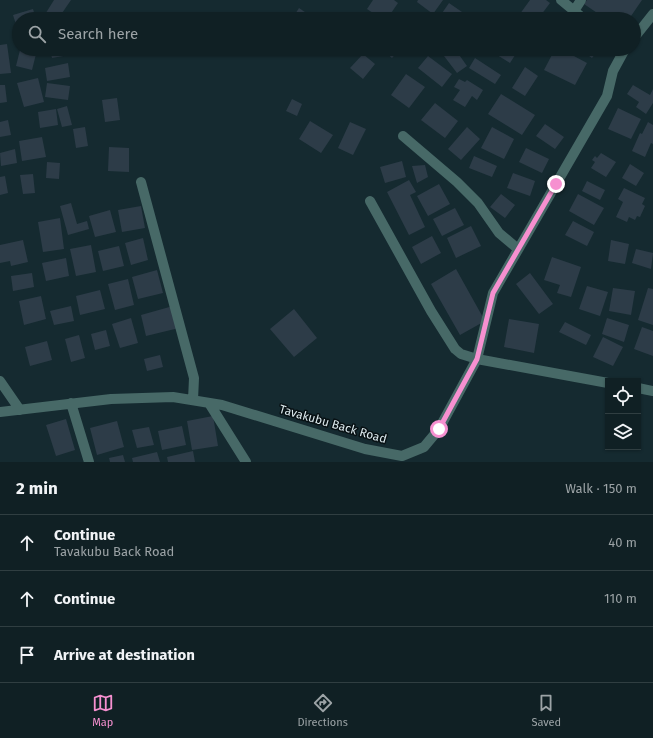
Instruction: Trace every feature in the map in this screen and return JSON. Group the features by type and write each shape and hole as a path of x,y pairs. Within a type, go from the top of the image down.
{"street":[{"path":"561,0 574,11 581,0"},
{"path":"641,29 653,14"},
{"name":"Tavakubu Back Road","path":"0,412 112,399 172,397 222,405 365,449 402,456 424,447 439,429 477,359 493,293 607,96 613,71 620,56"},
{"path":"403,136 457,182 478,203 499,233 518,249"},
{"path":"141,182 194,378 193,400"},
{"path":"370,201 431,311 455,350 461,354 477,359 605,382"},
{"path":"0,381 20,410"},
{"path":"641,389 653,391"},
{"path":"71,403 89,462"},
{"path":"209,403 246,462"}],"building":[{"path":"54,0 71,0 63,12 46,12"},
{"path":"373,0 394,0 398,3 392,12 372,12 367,9"},
{"path":"418,0 443,0 434,12 430,12 417,2"},
{"path":"530,0 546,0 550,3 543,12 521,12"},
{"path":"587,0 642,0 634,12 596,12 584,4"},
{"path":"449,3 462,12 443,12"},
{"path":"299,8 305,12 296,12"},
{"path":"33,9 34,12 23,12"},
{"path":"7,44 11,73 0,74 0,45"},
{"path":"18,56 36,56 32,70 16,66"},
{"path":"52,56 63,56 52,58"},
{"path":"361,56 365,56 375,64 363,79 350,68"},
{"path":"428,56 452,74 442,87 418,68"},
{"path":"444,56 460,56 467,66 457,73"},
{"path":"499,56 514,56 510,63"},
{"path":"551,56 574,56 587,63 575,85 544,70"},
{"path":"475,58 501,75 495,84 469,68"},
{"path":"68,63 70,77 47,81 45,68"},
{"path":"525,67 538,76 525,96 512,88"},
{"path":"406,74 425,87 409,108 391,95"},
{"path":"38,78 44,102 24,107 17,83"},
{"path":"459,79 465,82 467,80 483,90 477,100 472,96 465,107 453,100 460,90 454,87"},
{"path":"47,83 70,86 68,100 45,97"},
{"path":"0,85 5,85 7,102 0,103"},
{"path":"633,85 650,95 653,89 653,103 646,114 636,107 639,102 627,94"},
{"path":"501,94 535,115 522,135 488,114"},
{"path":"117,98 120,120 105,122 102,100"},
{"path":"292,99 302,104 297,116 286,111"},
{"path":"435,103 458,121 445,138 421,120"},
{"path":"67,106 72,125 62,127 57,109"},
{"path":"618,108 641,119 631,139 608,129"},
{"path":"56,109 58,125 40,128 38,112"},
{"path":"8,120 11,135 0,137 0,122"},
{"path":"310,121 333,135 321,153 299,139"},
{"path":"350,122 366,129 353,155 338,148"},
{"path":"648,122 653,125 653,144 651,143 645,157 632,151 640,133 642,134"},
{"path":"545,124 564,137 555,149 536,136"},
{"path":"85,127 88,146 76,148 73,129"},
{"path":"467,127 480,139 461,160 448,149"},
{"path":"492,127 514,139 504,159 481,148"},
{"path":"42,137 46,157 22,161 19,141"},
{"path":"109,147 129,148 129,172 108,171"},
{"path":"526,148 549,159 542,173 519,162"},
{"path":"15,149 17,163 1,166 0,153"},
{"path":"601,153 616,162 606,177 591,168 595,162 592,160 595,156 597,158"},
{"path":"474,156 497,166 492,177 469,168"},
{"path":"402,161 406,177 385,183 380,167"},
{"path":"47,162 60,163 59,179 46,178"},
{"path":"630,164 644,173 636,186 622,178"},
{"path":"425,165 428,177 417,183 412,166"},
{"path":"513,173 535,181 530,196 507,188"},
{"path":"33,174 35,193 23,194 20,175"},
{"path":"5,176 8,193 0,195 0,177"},
{"path":"409,180 416,192 410,195 425,227 409,235 387,192"},
{"path":"587,181 605,190 600,200 582,191"},
{"path":"439,184 450,204 428,216 417,196"},
{"path":"624,188 645,198 642,204 645,206 640,217 637,216 635,220 629,217 627,222 616,217 623,202 618,199"},
{"path":"501,194 515,205 505,218 490,207"},
{"path":"578,194 604,208 594,225 569,211"},
{"path":"71,203 77,224 87,221 89,229 68,235 60,206"},
{"path":"141,206 145,228 122,232 118,210"},
{"path":"455,208 464,225 442,236 433,219"},
{"path":"110,210 116,232 95,237 89,216"},
{"path":"60,218 64,249 43,252 38,222"},
{"path":"573,221 594,232 587,246 565,235"},
{"path":"471,226 481,246 456,258 447,238"},
{"path":"432,236 441,253 421,264 412,247"},
{"path":"143,238 148,260 131,265 125,243"},
{"path":"23,240 28,262 11,266 10,261 0,263 0,245"},
{"path":"611,240 629,244 625,264 608,261"},
{"path":"91,245 96,272 76,276 70,249"},
{"path":"119,246 124,266 103,271 98,251"},
{"path":"636,249 653,253 651,269 632,263"},
{"path":"552,257 581,267 571,297 557,293 560,285 544,280"},
{"path":"66,258 69,276 46,281 42,263"},
{"path":"456,269 485,321 460,335 431,284"},
{"path":"157,270 163,293 138,299 132,277"},
{"path":"32,273 34,287 13,291 11,276"},
{"path":"530,273 553,304 539,314 516,284"},
{"path":"128,279 134,305 115,310 108,284"},
{"path":"587,286 608,292 600,316 579,309"},
{"path":"613,288 635,291 631,315 609,311"},
{"path":"648,288 653,289 653,325 638,320"},
{"path":"100,290 105,309 80,315 76,296"},
{"path":"41,296 46,319 24,325 19,301"},
{"path":"71,306 74,321 54,325 50,311"},
{"path":"173,306 179,328 146,336 141,315"},
{"path":"294,309 317,338 294,357 270,329"},
{"path":"131,318 138,343 120,348 112,324"},
{"path":"607,318 629,325 624,342 602,334"},
{"path":"509,319 539,324 534,353 504,347"},
{"path":"565,322 591,335 586,345 559,332"},
{"path":"642,327 653,331 653,356 634,349"},
{"path":"106,330 110,346 95,350 91,334"},
{"path":"79,335 85,358 71,362 65,339"},
{"path":"603,337 623,347 613,366 593,357"},
{"path":"47,341 52,360 30,366 25,347"},
{"path":"160,355 163,367 147,371 144,359"},
{"path":"213,416 218,446 192,450 187,421"},
{"path":"66,419 75,450 56,456 46,425"},
{"path":"117,421 124,447 97,455 90,428"},
{"path":"182,426 186,445 162,450 158,431"},
{"path":"149,427 154,445 137,448 132,430"},
{"path":"193,451 195,462 168,462 167,457"},
{"path":"157,452 160,462 133,462 132,458"},
{"path":"123,455 125,462 110,462 109,458"}],"route":[{"path":"439,429 477,359 484,337 493,293 556,184"}]}
